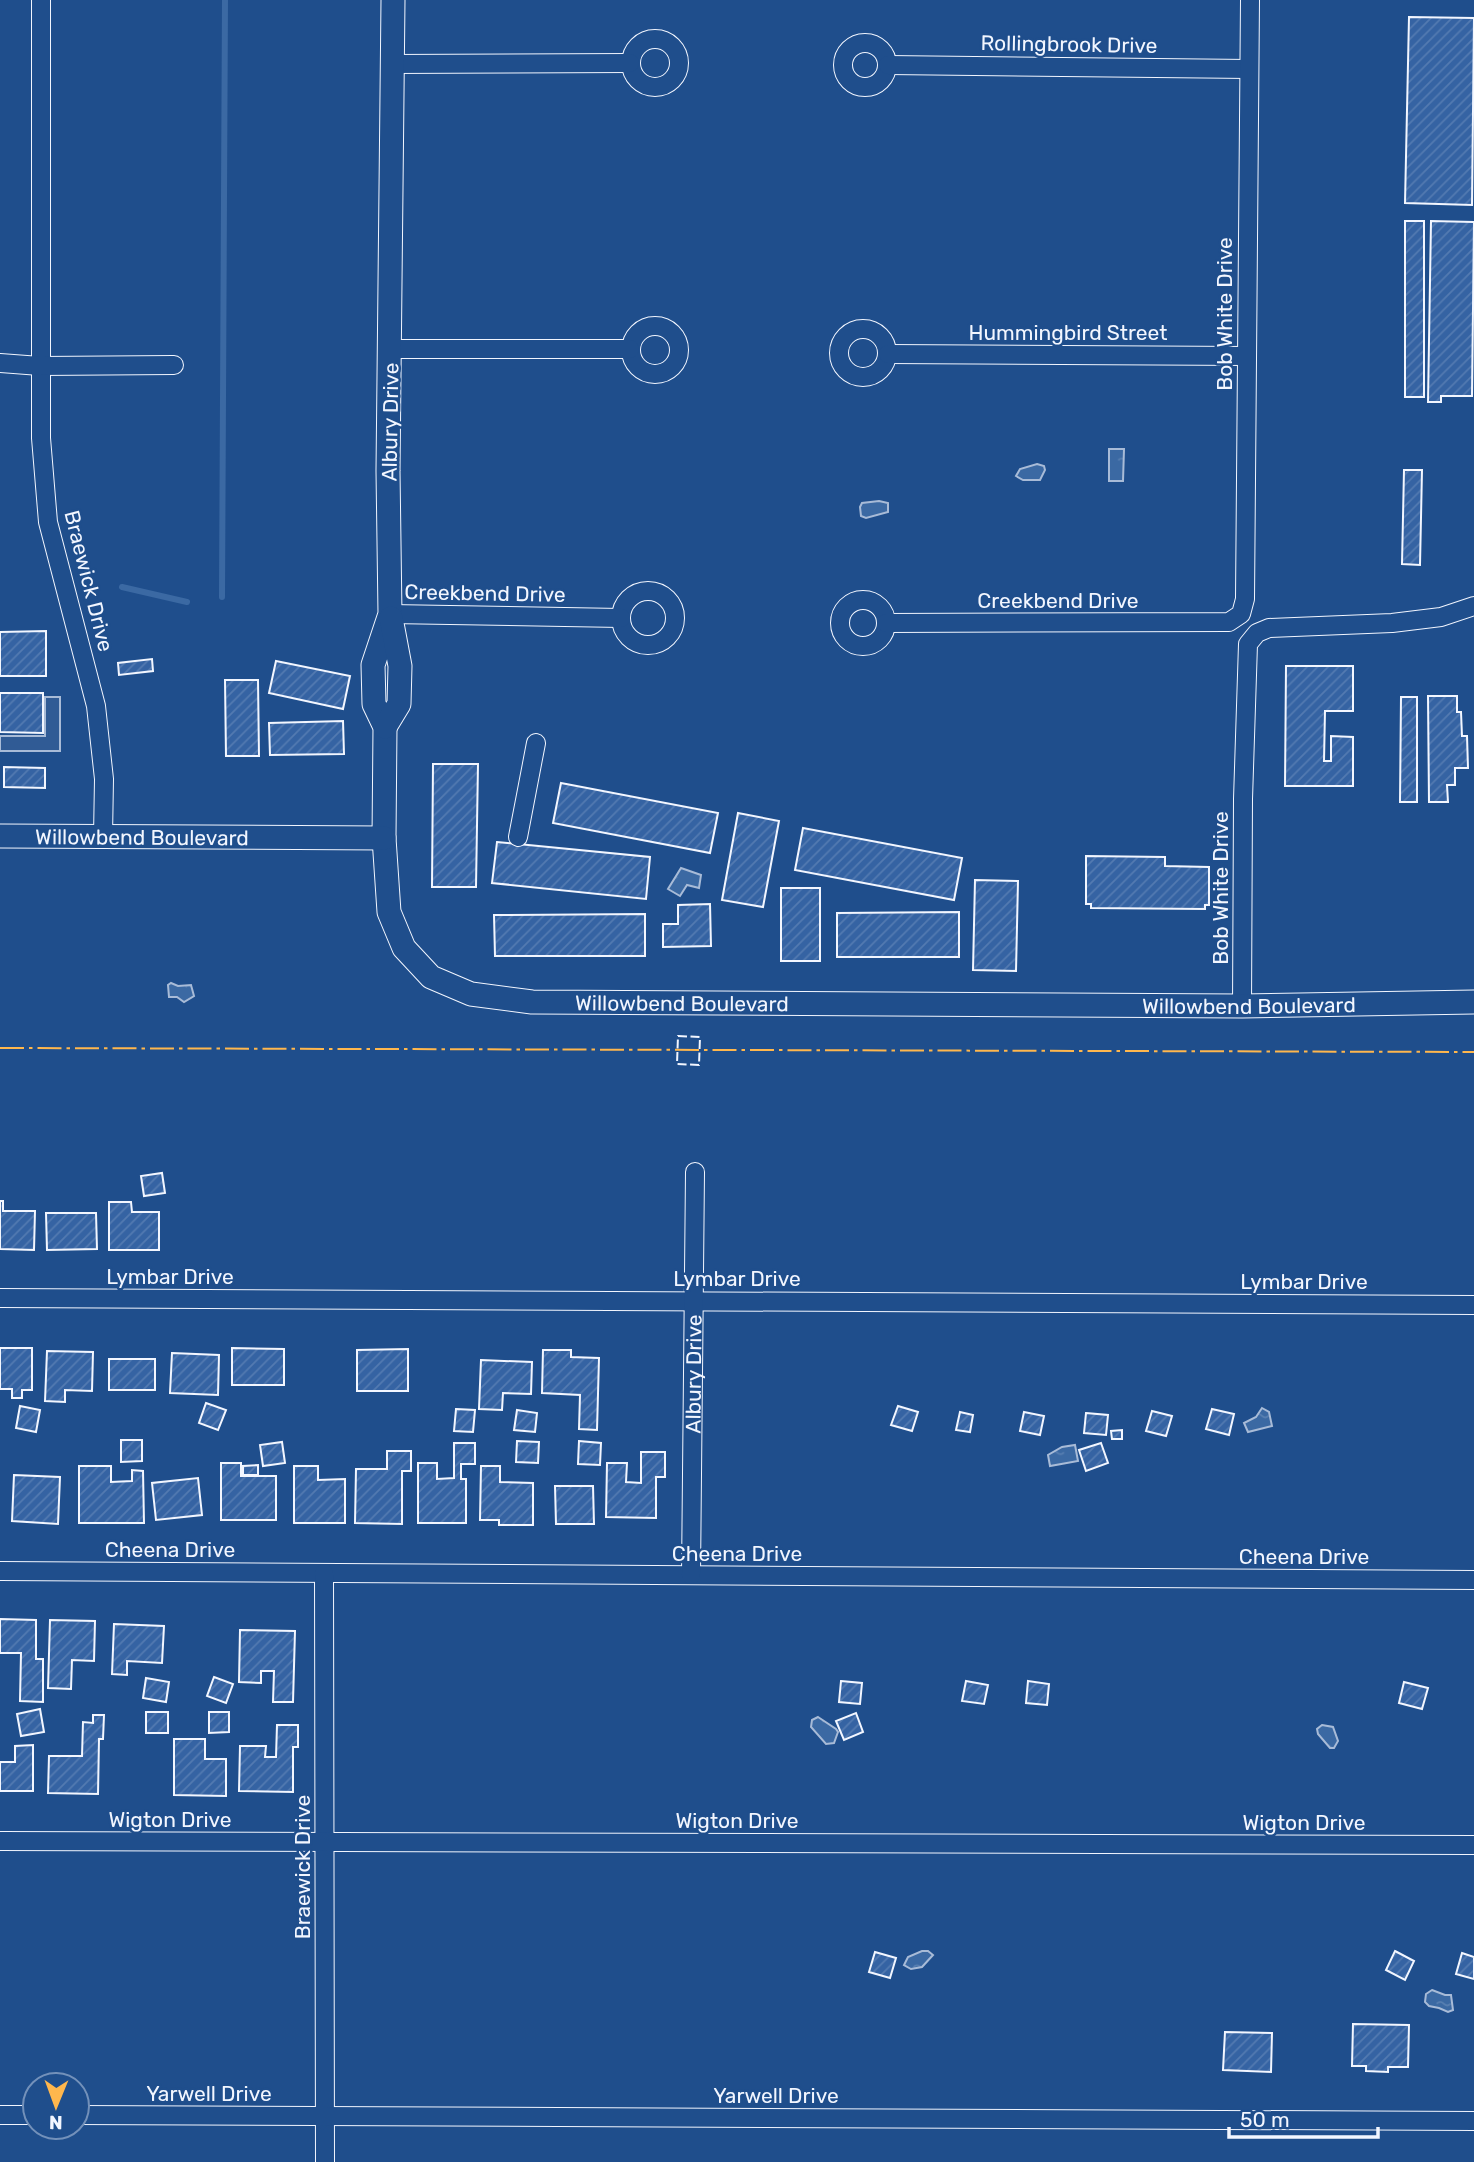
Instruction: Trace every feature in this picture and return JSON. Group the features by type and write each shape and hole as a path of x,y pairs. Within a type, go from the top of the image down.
{"street":[{"name":"Braewick Drive","path":"41,0 41,438 48,522 96,706 104,779 103,836"},
{"name":"Albury Drive","path":"384,838 386,727 399,704 400,666 390,614 388,471 393,0"},
{"name":"Bob White Drive","path":"1229,622 1241,614 1245,599 1250,0"},
{"path":"393,64 630,64"},
{"name":"Rollingbrook Drive","path":"888,65 1249,69"},
{"path":"391,349 630,349"},
{"name":"Hummingbird Street","path":"888,354 1247,356"},
{"path":"0,363 40,366 174,365"},
{"name":"Bob White Drive","path":"1242,1006 1243,799 1248,644 1257,632 1269,628 1392,623 1441,617 1474,606"},
{"name":"Creekbend Drive","path":"390,614 621,618"},
{"name":"Creekbend Drive","path":"887,623 1229,622"},
{"path":"518,837 536,743"},
{"name":"Willowbend Boulevard","path":"0,836 384,838 389,912 404,948 431,977 471,994 532,1002 1242,1006 1474,1002"},
{"name":"Albury Drive","path":"691,1575 695,1172"},
{"name":"Lymbar Drive","path":"0,1298 1474,1305"},
{"name":"Cheena Drive","path":"0,1571 1474,1580"},
{"name":"Braewick Drive","path":"324,1573 325,2162"},
{"name":"Wigton Drive","path":"0,1842 1474,1845"},
{"path":"0,2115 21,2115"},
{"name":"Yarwell Drive","path":"91,2115 1474,2121"}],"shaded area":[{"path":"45,697 60,697 60,751 0,751 0,736 45,736"}],"water":[{"path":"1109,449 1124,449 1123,481 1109,481"},
{"path":"1037,464 1044,466 1045,470 1040,480 1023,480 1016,476 1020,469"},
{"path":"862,503 888,503 888,512 866,518 861,516"},
{"path":"681,868 701,875 699,888 687,885 680,896 668,889"},
{"path":"171,983 178,986 191,985 194,996 184,1002 177,997 169,997 168,985"},
{"path":"1262,1408 1269,1412 1272,1426 1248,1432 1244,1423 1256,1417"},
{"path":"1075,1445 1078,1461 1050,1466 1048,1455 1062,1447"},
{"path":"818,1717 838,1732 834,1743 826,1744 811,1727 812,1720"},
{"path":"1322,1725 1333,1727 1338,1741 1334,1748 1330,1748 1318,1734 1317,1729"},
{"path":"922,1951 933,1955 922,1967 911,1969 904,1965 908,1957"},
{"path":"1432,1990 1451,1995 1453,2010 1448,2012 1429,2006 1425,2002 1426,1994"}],"building":[{"path":"1409,17 1474,18 1472,205 1405,203"},
{"path":"1405,221 1424,221 1424,397 1405,397"},
{"path":"1431,221 1474,222 1472,396 1441,396 1441,402 1428,402"},
{"path":"1404,470 1422,470 1420,565 1402,564"},
{"path":"46,631 46,676 0,676 0,632"},
{"path":"152,659 153,671 119,675 118,663"},
{"path":"276,661 350,676 343,709 269,693"},
{"path":"1286,666 1353,666 1353,711 1325,711 1324,761 1331,761 1331,736 1353,737 1353,786 1285,786"},
{"path":"225,680 258,680 259,756 226,756"},
{"path":"0,693 43,693 43,733 0,732"},
{"path":"1428,696 1457,696 1462,736 1467,736 1468,768 1455,768 1455,785 1447,785 1448,802 1429,802"},
{"path":"1401,697 1417,697 1417,802 1400,802"},
{"path":"343,721 344,754 270,755 269,723"},
{"path":"433,764 478,764 476,887 432,887"},
{"path":"4,767 45,768 45,788 4,787"},
{"path":"561,783 718,813 710,853 553,823"},
{"path":"738,813 779,821 763,907 722,900"},
{"path":"803,828 962,858 954,900 795,870"},
{"path":"497,842 650,857 646,899 492,883"},
{"path":"1086,856 1165,857 1165,866 1209,867 1209,905 1205,905 1205,909 1091,908 1091,904 1086,904"},
{"path":"975,880 1018,881 1016,971 973,970"},
{"path":"781,888 820,888 820,961 781,961"},
{"path":"710,904 711,946 663,947 663,924 678,924 678,905"},
{"path":"959,912 959,957 837,957 837,913"},
{"path":"645,914 645,956 495,956 494,915"},
{"path":"162,1173 165,1193 144,1196 141,1176"},
{"path":"0,1201 3,1201 3,1211 35,1211 34,1250 0,1249"},
{"path":"109,1202 131,1202 132,1212 159,1212 159,1250 109,1250"},
{"path":"46,1213 96,1213 97,1249 47,1250"},
{"path":"0,1348 32,1348 32,1390 22,1390 22,1398 12,1398 12,1389 0,1389"},
{"path":"232,1348 284,1349 284,1385 232,1385"},
{"path":"408,1349 408,1391 357,1391 357,1350"},
{"path":"543,1350 571,1350 571,1357 599,1358 597,1430 579,1429 580,1395 542,1393"},
{"path":"47,1351 93,1352 92,1391 65,1390 65,1402 45,1401"},
{"path":"172,1353 219,1355 218,1395 170,1393"},
{"path":"109,1359 155,1359 155,1390 109,1390"},
{"path":"481,1360 532,1362 531,1394 503,1393 502,1410 479,1409"},
{"path":"206,1403 226,1410 218,1430 199,1423"},
{"path":"20,1406 40,1410 36,1432 16,1428"},
{"path":"898,1406 918,1412 912,1431 891,1425"},
{"path":"456,1409 475,1410 473,1432 454,1431"},
{"path":"1212,1409 1234,1414 1229,1435 1206,1429"},
{"path":"517,1410 537,1413 535,1432 514,1430"},
{"path":"1152,1411 1172,1416 1166,1436 1146,1431"},
{"path":"960,1412 973,1415 970,1432 956,1430"},
{"path":"1024,1412 1044,1416 1040,1435 1020,1431"},
{"path":"1086,1413 1108,1415 1106,1435 1084,1433"},
{"path":"1122,1430 1122,1439 1112,1439 1111,1431"},
{"path":"121,1440 142,1440 142,1461 121,1462"},
{"path":"517,1441 539,1442 538,1463 516,1462"},
{"path":"579,1441 601,1443 600,1465 578,1464"},
{"path":"282,1442 285,1463 263,1466 260,1445"},
{"path":"454,1443 475,1443 475,1464 461,1464 461,1479 466,1479 466,1523 418,1523 418,1463 437,1463 437,1479 454,1478"},
{"path":"1101,1443 1108,1463 1086,1471 1079,1450"},
{"path":"387,1451 411,1451 411,1471 402,1471 402,1524 355,1523 356,1469 387,1469"},
{"path":"641,1452 665,1452 665,1477 656,1477 656,1518 606,1517 607,1463 627,1463 626,1482 641,1483"},
{"path":"221,1463 241,1463 241,1476 276,1476 276,1520 221,1520"},
{"path":"258,1465 258,1475 243,1475 243,1466"},
{"path":"79,1466 111,1466 111,1482 132,1481 132,1470 143,1471 144,1523 79,1523"},
{"path":"294,1466 318,1466 318,1480 345,1479 345,1523 294,1523"},
{"path":"481,1466 500,1466 500,1482 533,1483 533,1525 499,1525 499,1520 480,1520"},
{"path":"14,1475 60,1477 58,1524 12,1521"},
{"path":"198,1478 202,1515 156,1520 152,1483"},
{"path":"555,1486 593,1486 594,1524 556,1524"},
{"path":"0,1619 36,1620 36,1659 43,1659 43,1702 20,1701 21,1653 0,1653"},
{"path":"50,1620 95,1621 94,1661 72,1660 71,1689 48,1688"},
{"path":"114,1624 164,1626 162,1663 127,1661 127,1675 112,1674"},
{"path":"240,1630 295,1631 293,1702 273,1702 274,1671 261,1671 261,1683 239,1682"},
{"path":"214,1677 233,1684 226,1703 207,1696"},
{"path":"146,1678 169,1682 166,1702 143,1698"},
{"path":"841,1681 862,1683 860,1704 839,1702"},
{"path":"966,1681 988,1685 984,1704 962,1701"},
{"path":"1028,1681 1049,1684 1047,1705 1026,1703"},
{"path":"1404,1682 1428,1688 1422,1709 1399,1703"},
{"path":"40,1709 44,1732 21,1736 17,1714"},
{"path":"146,1712 168,1712 168,1733 146,1733"},
{"path":"209,1712 229,1712 229,1732 209,1733"},
{"path":"856,1713 863,1732 844,1740 836,1721"},
{"path":"93,1715 104,1715 103,1739 99,1739 98,1794 48,1793 49,1756 82,1756 83,1722 93,1723"},
{"path":"277,1725 298,1725 298,1747 293,1747 293,1792 239,1791 240,1746 266,1746 265,1757 276,1757"},
{"path":"174,1739 205,1739 205,1759 226,1759 226,1796 174,1795"},
{"path":"33,1745 33,1791 0,1791 0,1762 15,1762 15,1746"},
{"path":"1395,1951 1414,1961 1405,1980 1386,1970"},
{"path":"875,1952 896,1958 890,1978 869,1972"},
{"path":"1462,1953 1474,1957 1474,1979 1456,1974"},
{"path":"1353,2024 1409,2025 1408,2067 1388,2067 1388,2072 1366,2071 1366,2066 1352,2066"},
{"path":"1225,2032 1272,2033 1271,2072 1223,2070"}],"waterway":[{"path":"222,597 225,0"},
{"path":"122,587 187,602"}],"fence":[{"path":"678,1036 700,1037 699,1065 677,1064 678,1036"}],"power":[{"path":"0,1048 1474,1052"}]}
